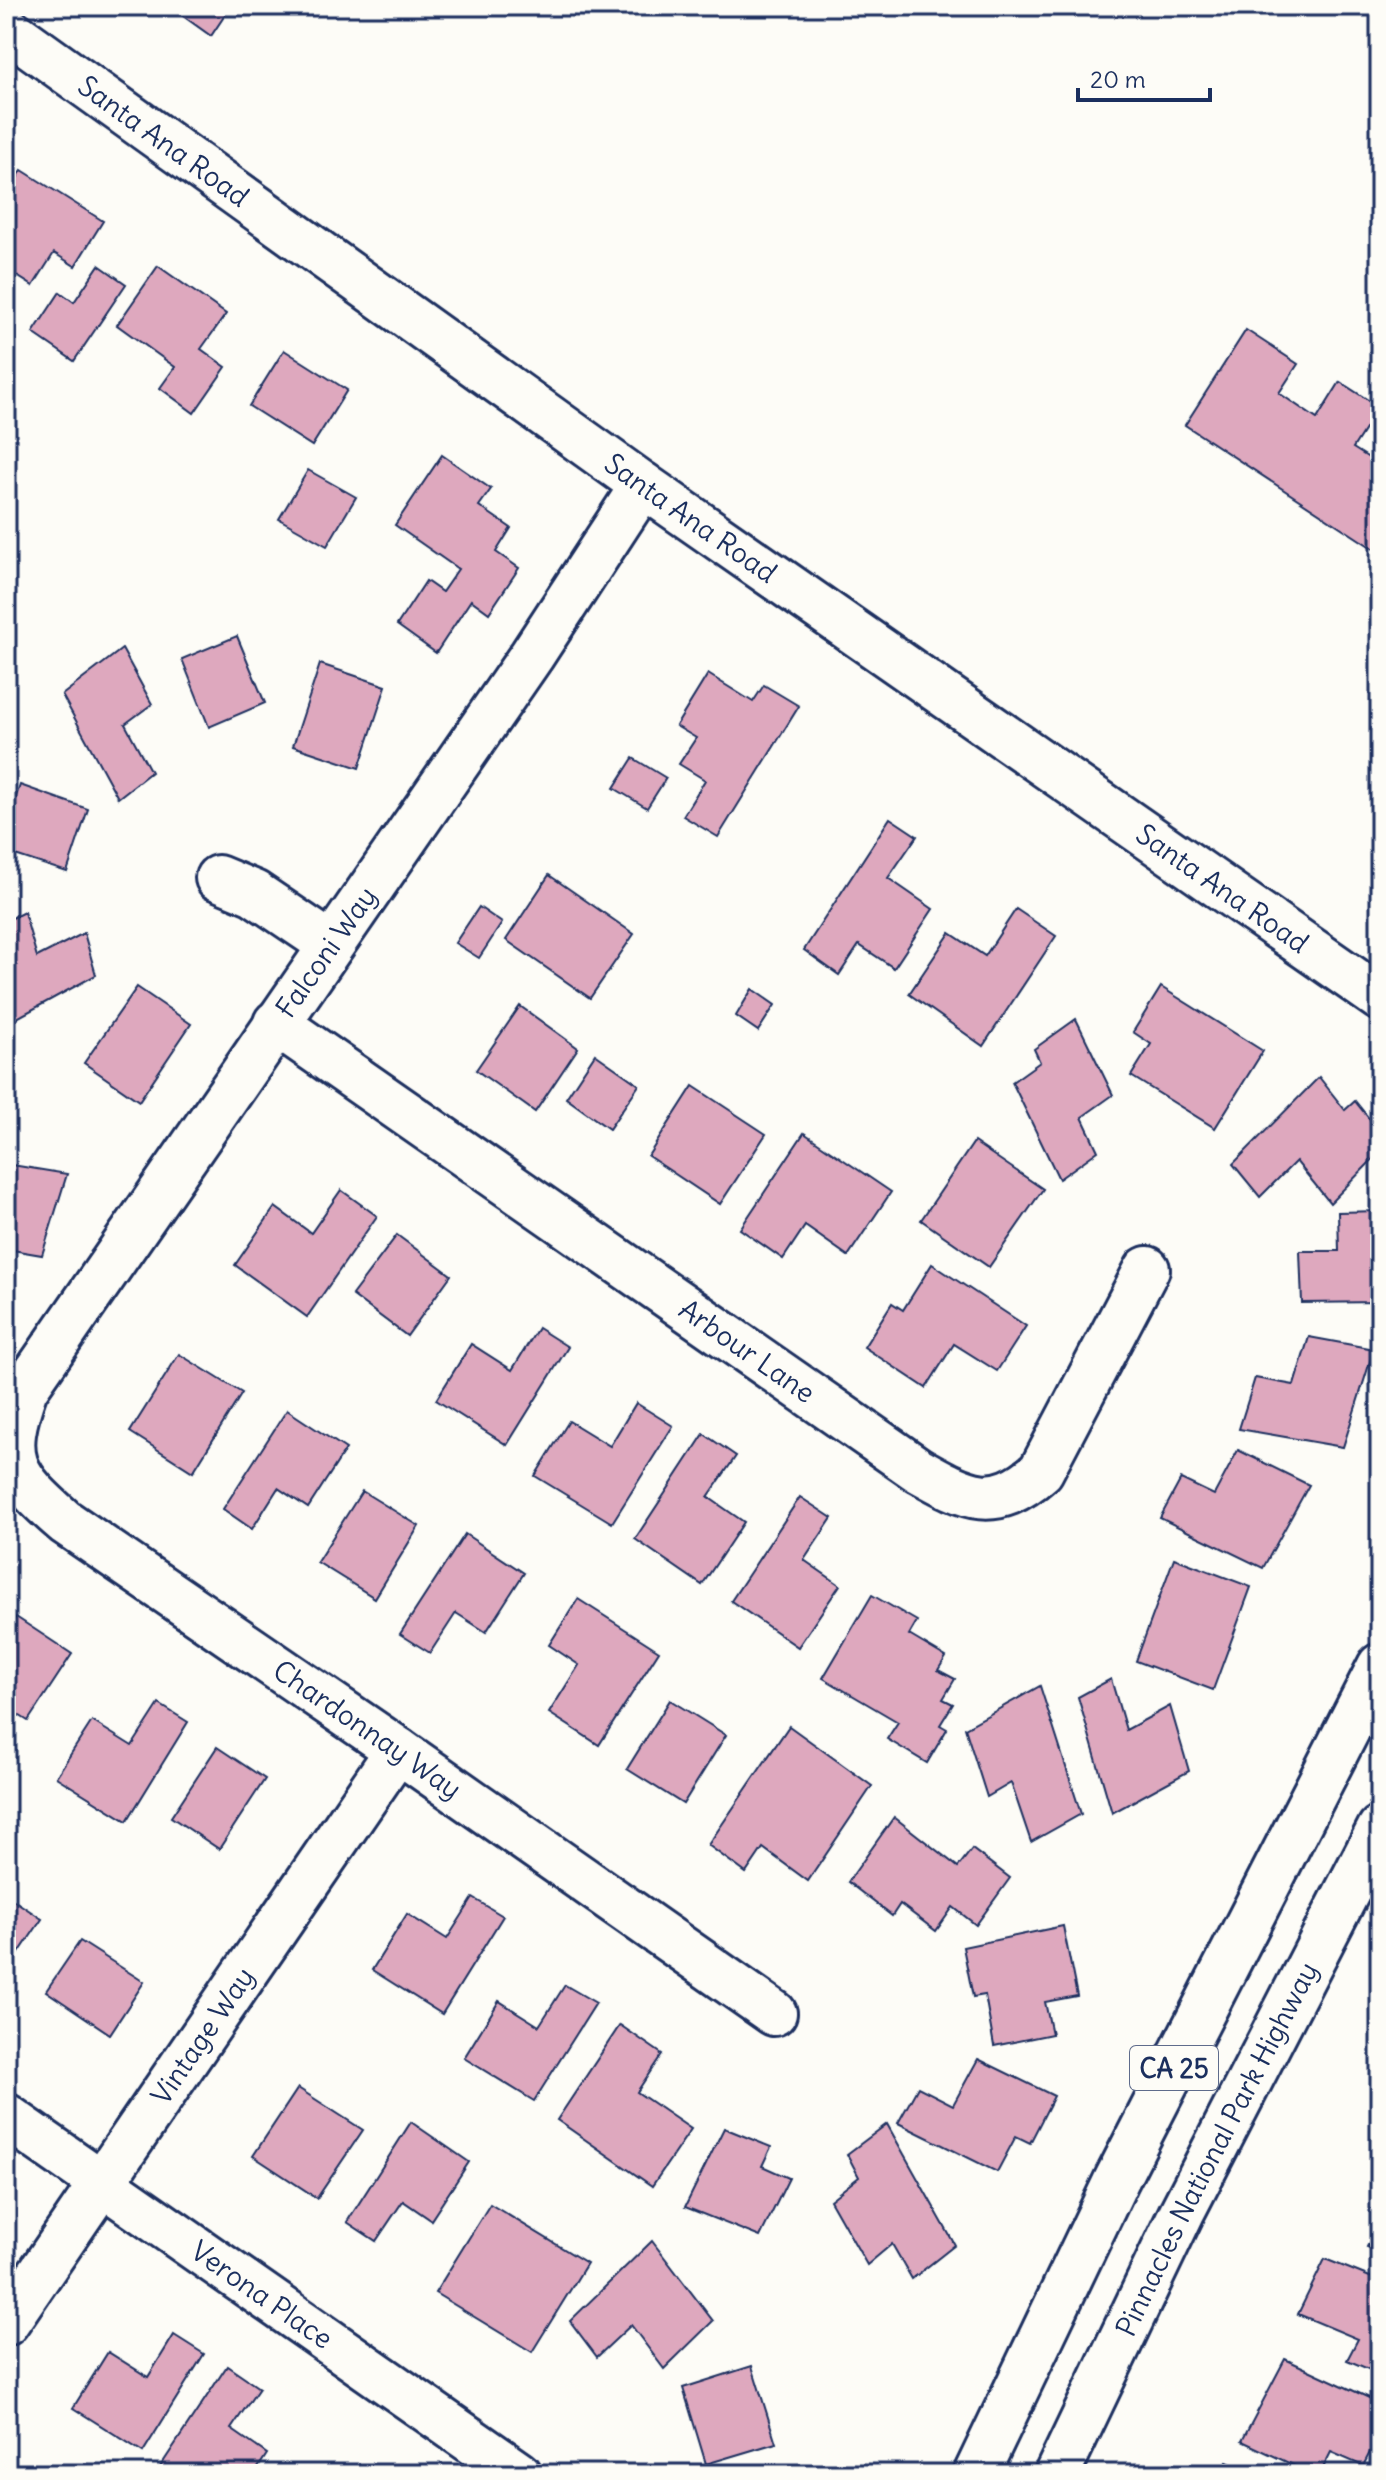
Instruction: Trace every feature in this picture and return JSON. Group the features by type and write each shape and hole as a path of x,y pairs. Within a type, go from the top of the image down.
{"street":[{"name":"Santa Ana Road","path":"6,28 643,485 1380,998"},
{"name":"Falconi Way","path":"8,1420 25,1389 532,655 643,485"},
{"path":"218,878 254,893 331,945"},
{"name":"Arbour Lane","path":"276,1023 917,1469 957,1492 988,1497 1006,1495 1023,1487 1041,1471 1147,1269"},
{"name":"Chardonnay Way","path":"8,1420 8,1453 14,1470 31,1493 65,1522 774,2013"},
{"name":"CA 25","path":"976,2474 1117,2179 1380,1666"},
{"name":"Vintage Way","path":"6,2323 398,1750"},
{"name":"Pinnacles National Park Highway","path":"1057,2474 1182,2212 1380,1828"},
{"name":"Verona Place","path":"6,2116 519,2474"}],"building":[{"path":"169,6 231,6 211,36"},
{"path":"22,170 103,221 75,266 54,253 33,286 6,269 6,196"},
{"path":"99,265 126,284 74,361 33,333 60,292 74,302"},
{"path":"158,266 226,314 201,349 226,367 194,413 160,388 175,367 117,325"},
{"path":"1246,330 1298,364 1279,393 1317,419 1340,382 1379,407 1353,448 1380,465 1380,553 1185,425"},
{"path":"284,350 347,390 312,446 249,406"},
{"path":"442,455 491,489 479,506 511,528 496,552 519,568 489,613 471,600 436,653 397,625 426,581 442,592 458,569 395,525"},
{"path":"308,470 356,497 327,546 279,519"},
{"path":"237,636 265,703 209,727 182,659"},
{"path":"122,649 152,704 125,724 151,772 118,798 62,695"},
{"path":"320,664 386,686 359,768 293,746"},
{"path":"708,674 753,702 764,685 799,706 718,837 683,816 705,780 679,764 696,738 676,726"},
{"path":"633,758 666,778 647,808 614,788"},
{"path":"20,785 88,809 67,872 6,852 6,826"},
{"path":"890,818 917,836 888,878 933,909 894,968 859,945 839,975 804,950"},
{"path":"549,875 634,934 590,998 506,940"},
{"path":"479,907 502,923 479,958 455,943"},
{"path":"1016,909 1056,936 983,1046 909,994 950,933 985,956"},
{"path":"24,912 37,957 84,933 96,975 6,1024 6,921"},
{"path":"137,987 191,1024 139,1101 84,1063"},
{"path":"1161,987 1263,1051 1215,1128 1131,1076 1151,1044 1133,1032"},
{"path":"752,989 775,1005 758,1031 736,1016"},
{"path":"520,1006 578,1048 535,1112 476,1070"},
{"path":"1076,1019 1113,1095 1082,1117 1098,1151 1059,1179 1012,1082 1040,1062 1034,1049"},
{"path":"595,1054 639,1085 609,1129 566,1098"},
{"path":"1319,1077 1345,1110 1355,1101 1380,1132 1380,1152 1330,1203 1296,1161 1260,1197 1233,1164"},
{"path":"693,1086 766,1134 720,1204 648,1156"},
{"path":"804,1133 891,1192 848,1256 805,1226 783,1259 740,1229"},
{"path":"974,1142 1043,1189 989,1267 921,1220"},
{"path":"6,1164 67,1174 42,1255 6,1249"},
{"path":"341,1190 377,1216 307,1317 235,1265 275,1207 311,1233"},
{"path":"1380,1211 1380,1302 1302,1303 1300,1251 1339,1251 1338,1212"},
{"path":"397,1235 451,1275 407,1336 352,1295"},
{"path":"932,1264 1026,1326 997,1371 954,1344 926,1388 864,1347 892,1303 903,1310"},
{"path":"538,1328 568,1347 507,1445 436,1400 471,1344 512,1370"},
{"path":"1309,1337 1374,1349 1343,1447 1239,1429 1255,1378 1294,1385"},
{"path":"179,1354 242,1393 193,1472 130,1432"},
{"path":"636,1403 673,1426 612,1523 535,1476 569,1421 610,1446"},
{"path":"287,1410 346,1449 308,1508 278,1488 252,1529 223,1509"},
{"path":"704,1434 736,1456 708,1497 744,1522 702,1585 635,1539"},
{"path":"1238,1450 1309,1485 1263,1568 1160,1518 1181,1479 1214,1495"},
{"path":"362,1491 419,1526 375,1598 317,1562"},
{"path":"800,1497 832,1518 804,1560 840,1585 798,1647 731,1601"},
{"path":"465,1534 524,1573 486,1632 456,1613 430,1653 400,1634"},
{"path":"1174,1558 1251,1587 1213,1690 1136,1661"},
{"path":"872,1595 917,1621 909,1635 946,1657 938,1670 955,1679 943,1699 953,1704 940,1725 947,1729 927,1763 887,1739 898,1722 823,1678"},
{"path":"578,1599 659,1651 599,1745 549,1713 579,1665 549,1645"},
{"path":"16,1617 72,1654 28,1721 6,1707 6,1631"},
{"path":"1111,1679 1126,1730 1170,1706 1189,1771 1112,1813 1078,1697"},
{"path":"1040,1686 1081,1814 1031,1842 1011,1783 987,1797 965,1728"},
{"path":"670,1700 726,1735 683,1804 627,1769"},
{"path":"159,1704 188,1722 127,1821 56,1777 92,1721 132,1746"},
{"path":"789,1726 872,1786 808,1881 763,1848 746,1873 708,1845"},
{"path":"217,1747 265,1779 219,1849 171,1817"},
{"path":"894,1817 958,1867 972,1849 1010,1878 976,1925 953,1907 936,1931 900,1904 892,1916 848,1882"},
{"path":"6,1895 42,1919 6,1972"},
{"path":"473,1898 503,1916 442,2014 372,1970 407,1914 447,1939"},
{"path":"1063,1926 1077,1996 1045,2002 1052,2034 994,2046 985,1995 973,1997 963,1947"},
{"path":"80,1941 144,1982 110,2034 46,1991"},
{"path":"565,1985 596,2003 534,2101 464,2058 499,2001 539,2026"},
{"path":"620,2025 662,2054 637,2092 691,2129 652,2186 557,2120"},
{"path":"978,2059 1054,2096 1030,2143 1016,2136 997,2172 898,2123 918,2087 953,2105"},
{"path":"298,2088 363,2130 317,2198 253,2156"},
{"path":"411,2122 469,2162 431,2220 403,2201 376,2241 347,2222"},
{"path":"887,2124 955,2245 912,2279 892,2244 867,2265 830,2200 859,2177 847,2154"},
{"path":"724,2128 771,2147 762,2166 789,2178 760,2237 685,2207"},
{"path":"490,2204 587,2263 532,2352 435,2293"},
{"path":"1380,2220 1380,2252 1367,2247"},
{"path":"652,2241 713,2321 664,2369 631,2325 597,2357 570,2321"},
{"path":"1325,2259 1380,2281 1380,2374 1347,2360 1358,2339 1298,2314"},
{"path":"174,2335 204,2354 143,2452 73,2408 108,2352 148,2377"},
{"path":"1285,2359 1380,2403 1380,2433 1363,2466 1331,2452 1320,2474 1312,2474 1242,2441"},
{"path":"227,2366 259,2388 231,2429 267,2454 254,2474 163,2474 158,2470"},
{"path":"752,2366 776,2443 706,2464 683,2388"},
{"path":"1227,2462 1253,2474 1221,2474"}]}
